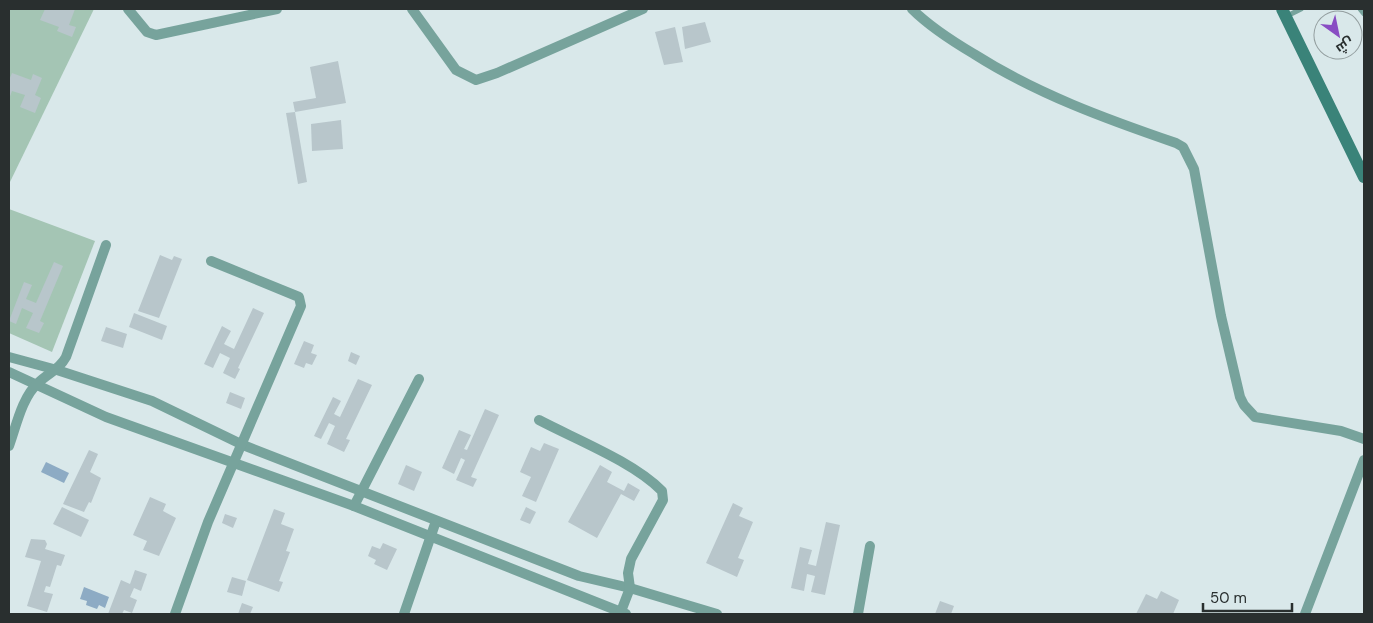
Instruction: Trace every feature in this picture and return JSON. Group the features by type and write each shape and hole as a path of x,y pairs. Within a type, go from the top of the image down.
{"main road":[{"path":"1284,13 1364,175"}],"street":[{"path":"128,9 147,32 156,35 277,9"},
{"path":"412,9 456,70 462,75 476,80 497,73 643,9"},
{"path":"912,9 949,39 1002,71 1095,115 1183,147 1194,169 1221,316 1240,397 1244,405 1255,416 1341,431 1364,439"},
{"path":"9,446 24,406 36,384 57,370 66,357 106,244"},
{"path":"175,614 208,522 243,445 302,302 299,297 289,292 212,261"},
{"path":"9,357 57,370 152,401 243,445 579,576 630,588 717,614"},
{"path":"9,372 106,417 354,506 623,614 630,588 628,574 631,559 662,500 662,491 653,481 631,468 538,420"},
{"path":"354,506 419,379"},
{"path":"1306,614 1364,460"},
{"path":"404,614 436,521"},
{"path":"858,614 870,546"}],"lane":[{"path":"1284,13 1301,9"},
{"path":"1360,9 1364,14"}],"green space":[{"path":"9,9 94,9 9,184"},
{"path":"9,209 95,241 52,352 9,333"}],"water":[{"path":"46,462 69,473 64,483 41,472"},
{"path":"84,587 109,597 105,608 99,605 97,609 86,605 87,601 80,599"}],"building":[{"path":"45,9 75,9 69,25 76,27 72,37 57,31 59,27 40,20"},
{"path":"705,22 711,42 685,49 682,27"},
{"path":"675,27 683,62 664,65 655,32"},
{"path":"338,61 346,103 295,112 293,102 316,98 310,67"},
{"path":"12,73 31,80 33,74 42,78 35,95 41,98 35,113 20,107 25,95 12,91 9,99 9,80"},
{"path":"295,112 307,182 298,184 286,113"},
{"path":"341,120 343,149 312,151 311,124"},
{"path":"160,255 172,260 174,256 182,259 159,318 138,311"},
{"path":"54,262 63,266 40,321 44,323 39,333 26,328 33,313 22,308 16,324 9,321 24,282 32,285 26,299 36,303"},
{"path":"253,308 264,313 238,368 240,369 235,379 223,373 230,358 220,353 213,368 204,364 222,326 231,331 224,344 234,349"},
{"path":"134,313 167,326 162,340 129,327"},
{"path":"106,327 127,334 123,348 101,341"},
{"path":"304,341 314,345 311,353 317,355 312,365 306,363 304,368 294,364"},
{"path":"351,352 360,356 356,365 348,361"},
{"path":"358,379 372,385 346,439 350,440 344,452 327,444 335,426 329,423 321,439 314,436 333,397 341,401 334,414 340,417"},
{"path":"230,392 245,398 241,409 226,403"},
{"path":"485,409 499,415 471,477 477,479 473,487 456,480 465,460 461,458 454,474 442,468 459,430 471,435 464,449 467,450"},
{"path":"544,443 559,449 536,502 522,496 531,477 520,472 531,447 540,451"},
{"path":"89,450 98,454 90,472 101,478 91,503 89,502 84,512 63,504"},
{"path":"406,465 422,472 414,491 398,484"},
{"path":"600,465 612,472 607,482 624,491 628,483 640,490 634,501 621,494 597,538 568,522"},
{"path":"150,497 166,504 163,511 176,518 159,556 143,550 147,541 133,535"},
{"path":"733,503 743,508 739,516 753,522 738,558 744,560 737,577 706,563"},
{"path":"62,507 89,520 81,537 53,524"},
{"path":"526,507 536,512 530,524 520,520"},
{"path":"274,509 285,513 281,524 294,529 286,551 290,552 279,581 283,582 279,592 247,580"},
{"path":"225,514 237,518 233,528 222,523"},
{"path":"826,522 840,525 825,595 811,592 815,576 807,574 804,591 791,588 800,547 812,550 808,564 816,566"},
{"path":"31,539 45,540 47,544 45,549 65,555 61,566 57,565 50,587 46,586 44,592 53,594 47,612 27,606 41,561 25,557"},
{"path":"383,543 397,549 387,570 374,564 376,560 368,556 372,546 380,549"},
{"path":"135,570 147,574 141,591 134,588 130,597 137,600 132,613 124,610 122,614 108,614 121,580 130,584"},
{"path":"232,577 246,581 242,596 227,592"},
{"path":"1161,591 1179,600 1173,614 1136,614 1146,594 1157,599"},
{"path":"940,601 954,606 951,614 935,614"},
{"path":"242,603 253,607 250,614 238,614"}]}
